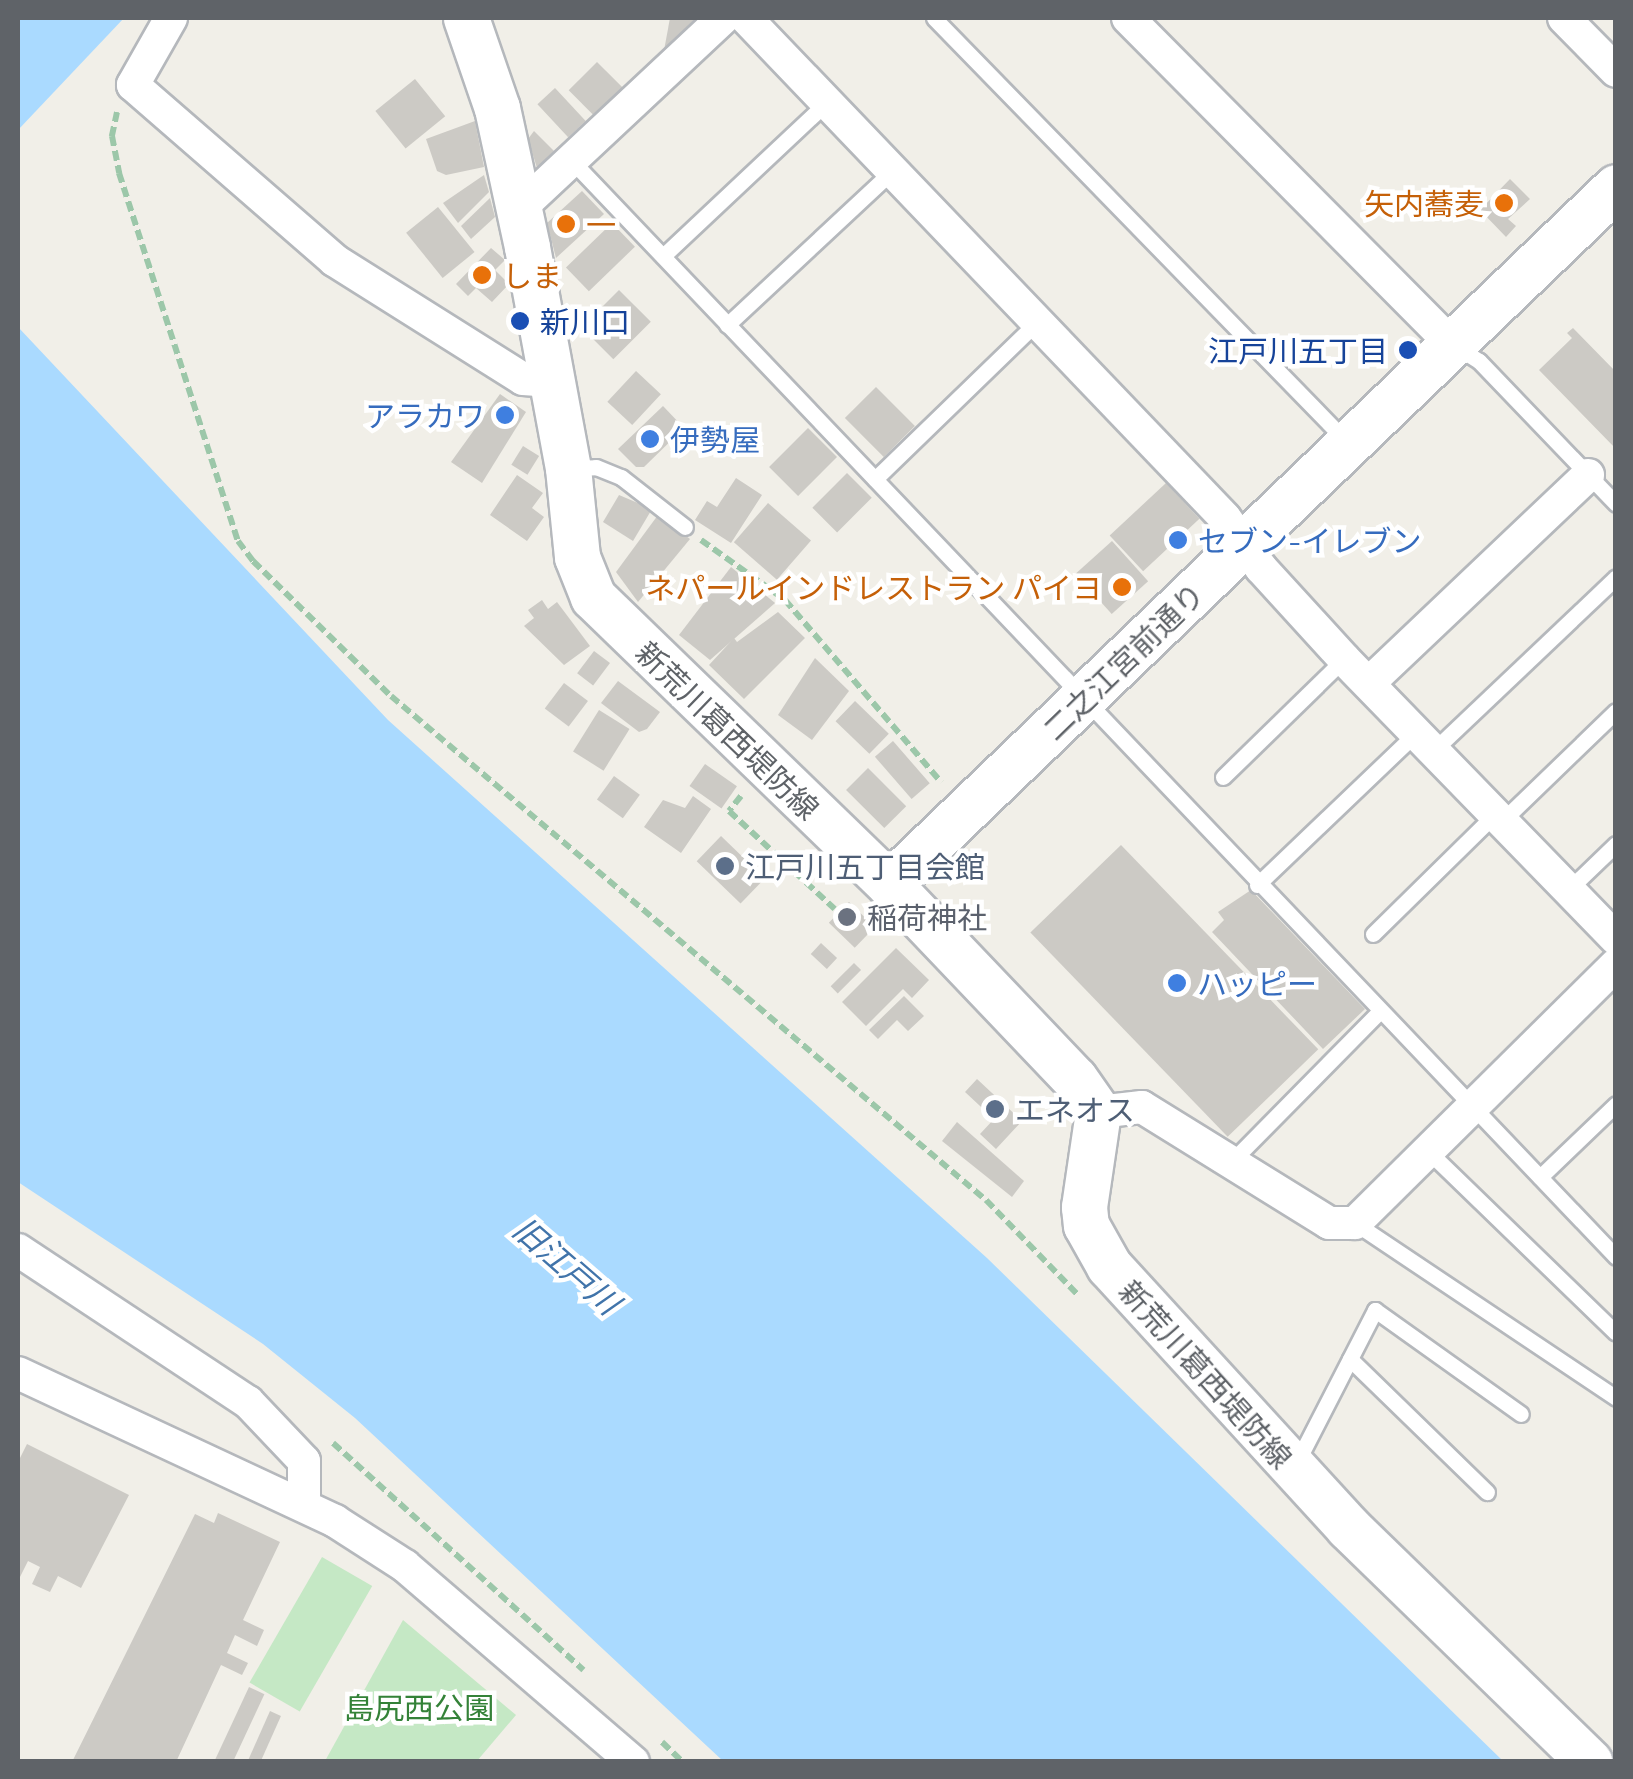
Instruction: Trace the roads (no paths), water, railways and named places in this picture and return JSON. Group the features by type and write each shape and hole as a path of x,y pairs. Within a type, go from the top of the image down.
{"main road":[{"name":"新荒川葛西堤防線","path":"475,25 553,381 568,468 577,557 593,598 889,884 1075,1078 1098,1112 1084,1207 1094,1242 1130,1292 1292,1468 1590,1762"},
{"name":"二之江宮前通り","path":"889,884 1616,187"}],"street":[{"path":"171,18 133,85 334,260 523,379 553,381"},
{"path":"518,210 723,18"},
{"path":"746,18 1225,518 1242,546 1344,658 1613,932"},
{"path":"1128,18 1452,344"},
{"path":"1564,18 1616,70"},
{"path":"1369,683 1588,475"},
{"path":"1098,1112 1142,1106 1328,1222 1355,1223 1468,1104 1616,965"},
{"path":"18,1250 248,1402 304,1461 304,1505"},
{"path":"18,1373 304,1505 405,1566 633,1762"}],"lane":[{"path":"934,18 1348,443"},
{"path":"662,256 826,102"},
{"path":"570,160 1085,698 1257,885 1616,1257"},
{"path":"726,325 891,172"},
{"path":"875,479 1036,323"},
{"path":"1452,344 1479,360 1616,504"},
{"path":"568,468 596,467 621,477 680,524"},
{"path":"1257,885 1616,577"},
{"path":"1224,777 1344,658"},
{"path":"1372,934 1616,711"},
{"path":"1569,889 1616,844"},
{"path":"1232,1161 1379,1012"},
{"path":"1540,1177 1616,1104"},
{"path":"1426,1148 1616,1333"},
{"path":"1355,1223 1616,1398"},
{"path":"1602,1244 1616,1232"},
{"path":"1292,1468 1375,1310 1521,1414"},
{"path":"1350,1359 1487,1492"}],"water":[{"path":"18,18 124,18 18,130"},
{"name":"旧江戸川","path":"18,327 388,720 987,1258 1503,1761 723,1761 355,1418 263,1344 18,1182"}],"place":[{"name":"矢内蕎麦","path":"1504,203"},
{"name":"一","path":"566,224"},
{"name":"しま","path":"482,275"},
{"name":"新川口","path":"520,321"},
{"name":"江戸川五丁目","path":"1408,350"},
{"name":"アラカワ","path":"505,415"},
{"name":"伊勢屋","path":"650,439"},
{"name":"セブン-イレブン","path":"1178,540"},
{"name":"ネパールインドレストラン パイヨ","path":"1122,587"},
{"name":"江戸川五丁目会館","path":"725,866"},
{"name":"稲荷神社","path":"847,917"},
{"name":"ハッピー","path":"1177,983"},
{"name":"エネオス","path":"995,1109"}],"park label":[{"name":"島尻西公園","path":"419,1707"}]}
